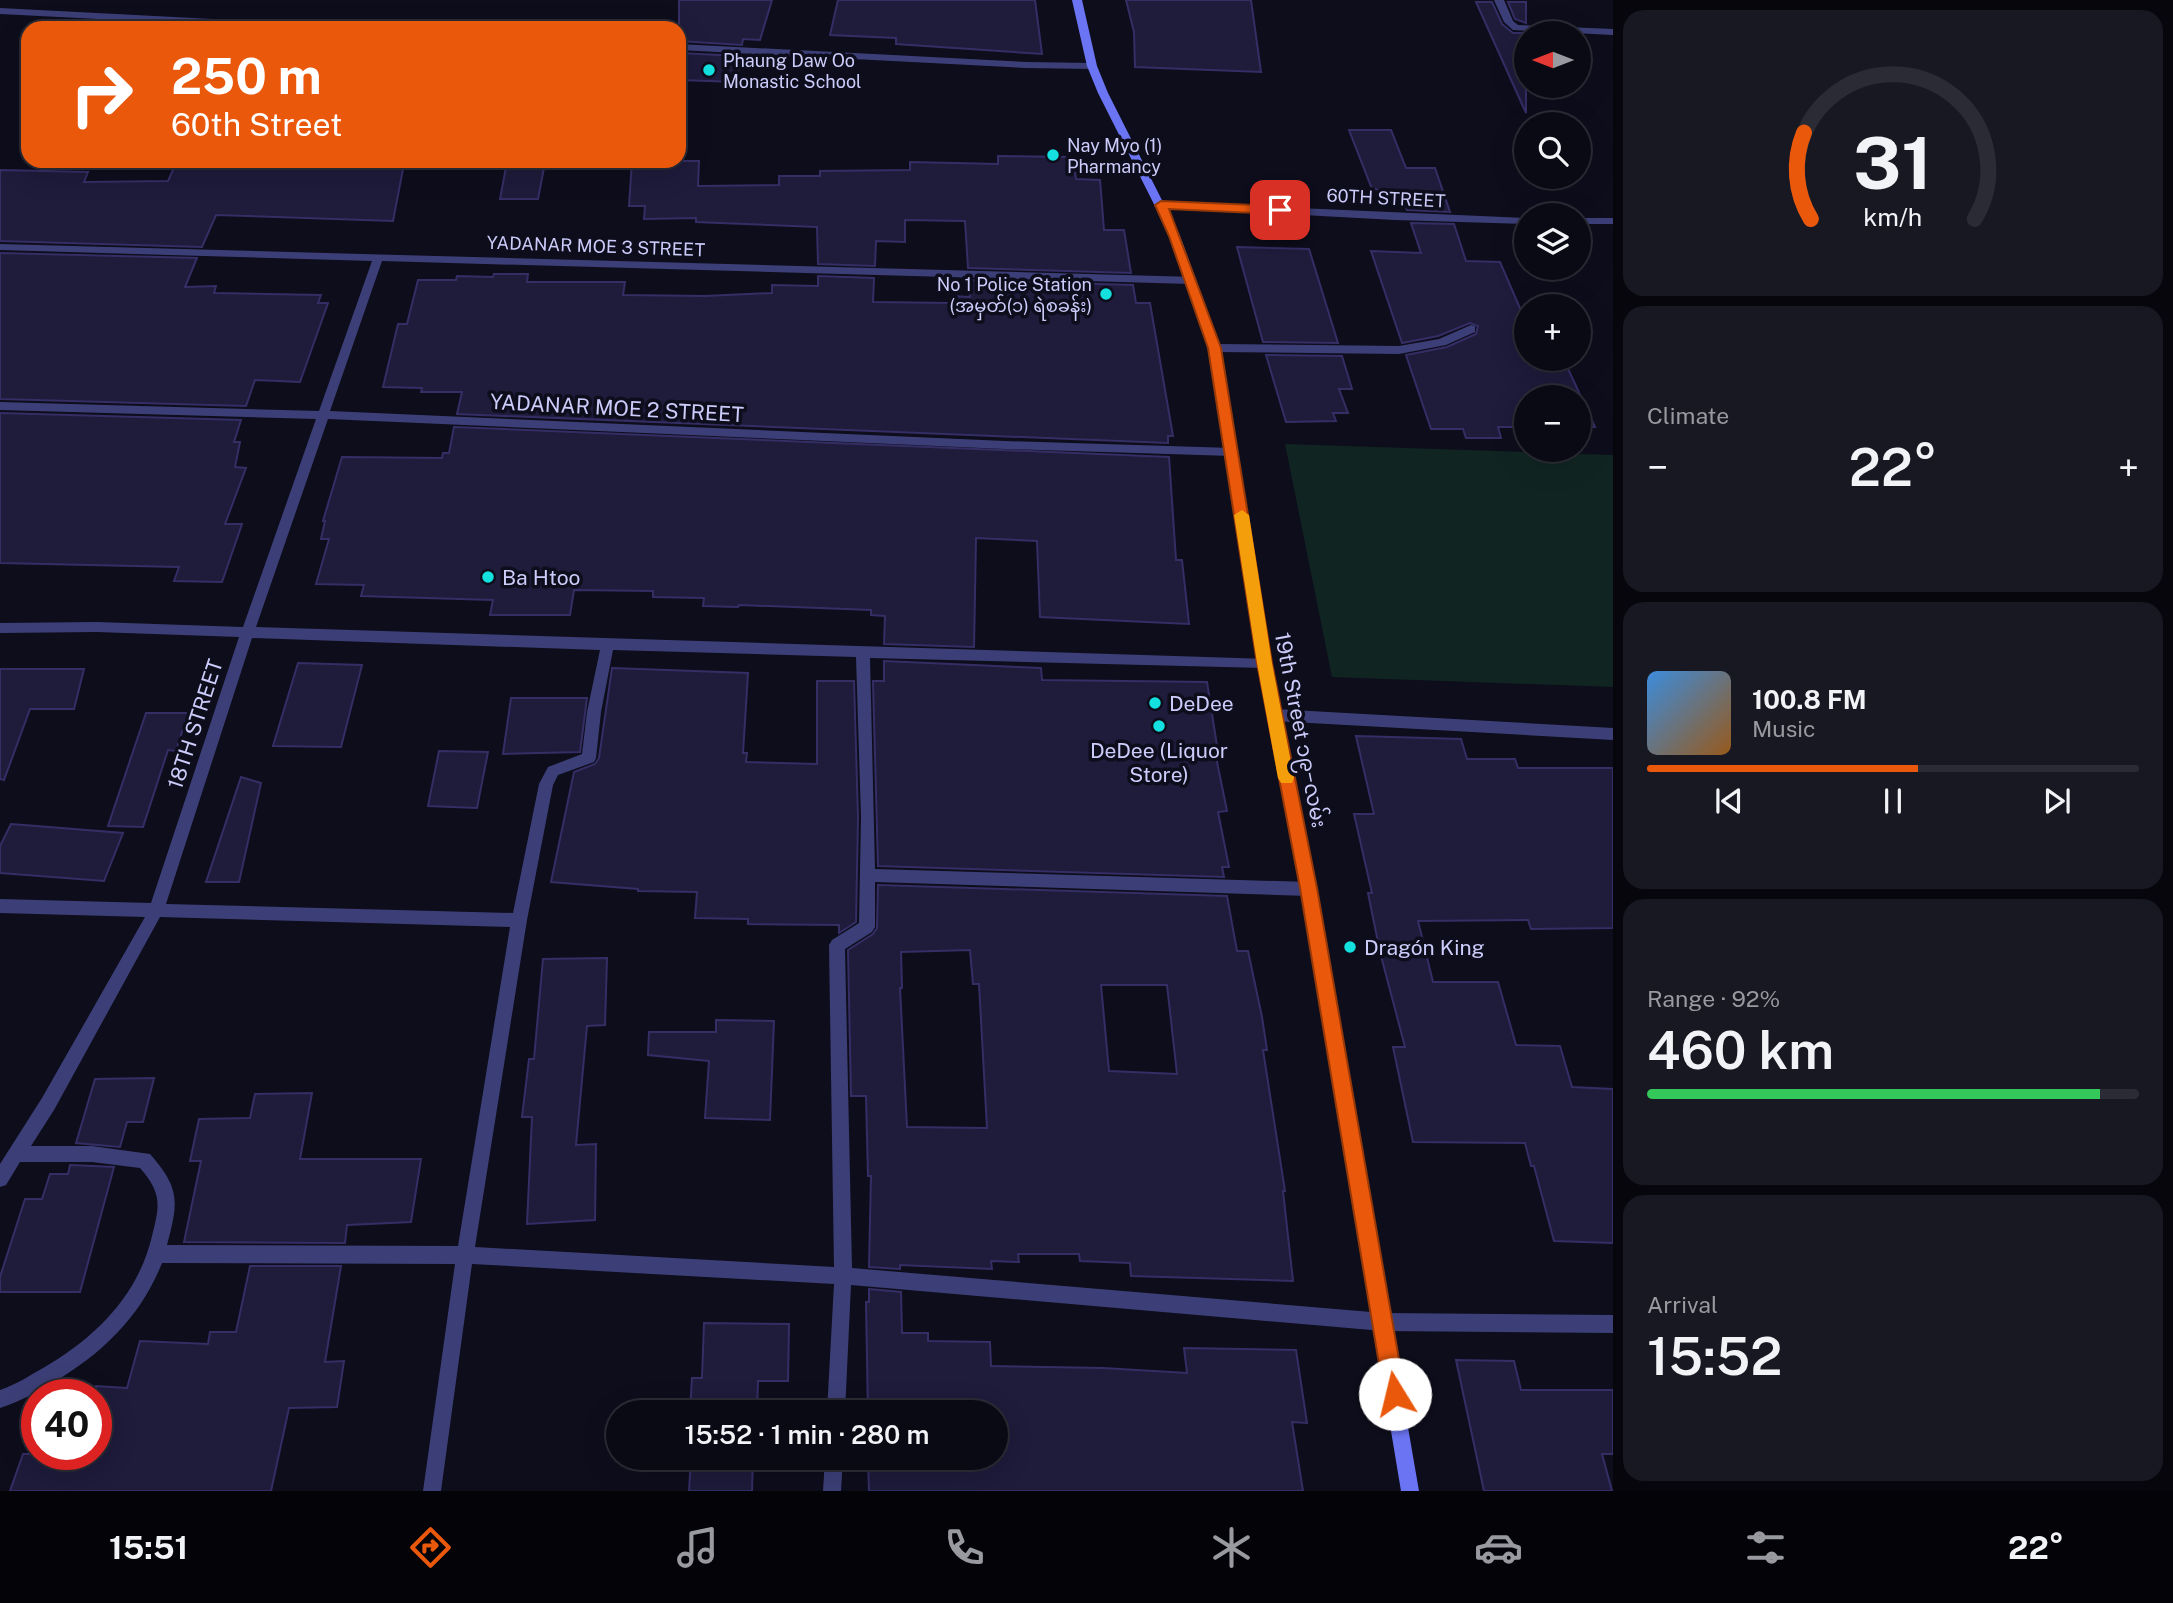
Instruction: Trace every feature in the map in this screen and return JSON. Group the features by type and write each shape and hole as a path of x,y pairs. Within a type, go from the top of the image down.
{"street":[{"path":"5,0 0,9 208,21"},
{"name":"19th Street ၁၉−လမ်း","path":"1077,0 1092,66 1103,93 1161,205 1215,348 1264,663 1308,888 1410,1491"},
{"path":"1499,0 1509,22 1516,28 1613,32"},
{"path":"686,47 1092,66"},
{"name":"60TH STREET","path":"1161,205 1395,217 1514,220"},
{"path":"1591,221 1613,221"},
{"name":"YADANAR MOE 3 STREET","path":"0,247 1191,280"},
{"name":"18TH STREET","path":"0,1179 48,1104 158,909 247,634 378,258"},
{"path":"1215,348 1399,350 1442,342 1471,329"},
{"name":"YADANAR MOE 2 STREET","path":"0,406 325,415 1005,445 1232,452"},
{"path":"0,628 97,627 247,634 1264,663"},
{"path":"432,1491 465,1255 519,920 546,784 553,771 589,758 594,712 608,643"},
{"path":"837,1400 843,1276 838,945 867,927 863,653"},
{"path":"1274,715 1613,734"},
{"path":"868,875 1308,888"},
{"path":"0,906 519,920"},
{"path":"0,1399 12,1396 76,1361 104,1338 131,1304 158,1254 168,1199 159,1177 144,1160 92,1154 15,1154"},
{"path":"158,1254 465,1255 843,1276 1383,1322 1613,1324"},
{"path":"832,1491 833,1470"}],"green space":[{"path":"1285,444 1514,452 1514,462 1591,462 1591,454 1613,455 1613,687 1332,677"}],"building":[{"path":"679,0 772,0 760,40 743,39 742,45 686,41 686,21 679,21"},
{"path":"838,0 1035,0 1042,54 896,44 896,38 830,35"},
{"path":"1126,0 1251,0 1261,72 1135,67 1134,32"},
{"path":"1476,2 1492,2 1502,24 1514,33 1514,86"},
{"path":"1508,2 1526,2 1526,21 1515,19"},
{"name":"Phaung Daw Oo Monastic School","path":"686,53 740,56 737,82 686,80"},
{"path":"1519,98 1526,98 1526,112"},
{"path":"1349,130 1391,130 1406,168 1435,168 1450,212 1407,210 1401,192 1372,189"},
{"path":"998,156 1073,157 1076,179 1100,180 1104,230 1124,230 1131,273 968,268 965,221 905,220 905,242 876,241 875,266 818,264 817,227 696,222 696,218 644,219 645,206 629,206 632,168 686,168 686,161 699,161 698,186 779,185 779,176 820,176 820,171 910,170 910,162 998,164"},
{"path":"174,168 403,169 393,221 216,215 202,247 0,241 0,170 88,172 84,182 168,181"},
{"path":"506,168 544,168 538,199 500,199"},
{"path":"1411,223 1454,224 1466,261 1500,262 1514,294 1514,371 1569,371 1576,385 1514,385 1514,427 1498,427 1501,438 1466,438 1463,429 1431,429 1406,355 1447,347 1476,334 1478,326 1470,323 1438,336 1402,343 1371,251 1421,253"},
{"path":"1237,247 1309,249 1338,343 1263,342"},
{"path":"0,253 197,258 185,287 216,286 214,293 321,295 318,303 328,303 300,382 255,380 246,406 0,399"},
{"path":"494,274 528,274 527,282 625,282 623,295 705,296 772,293 772,285 818,286 818,276 874,278 873,302 953,303 953,296 970,297 969,280 1133,285 1136,303 1150,303 1173,436 1168,436 1168,443 457,414 462,392 421,392 422,388 383,387 398,324 407,324 418,280 456,280 457,276 493,277"},
{"path":"1266,355 1342,356 1352,389 1339,389 1348,413 1333,413 1336,421 1286,422"},
{"path":"0,413 241,420 234,442 240,442 235,467 246,468 225,524 242,524 222,582 174,581 179,567 0,563"},
{"path":"454,427 1169,457 1176,560 1182,560 1189,624 1040,617 1037,541 976,538 974,647 884,644 885,616 871,615 871,610 703,606 704,598 653,597 653,591 574,590 570,615 490,615 493,600 361,596 364,585 316,584 329,539 321,539 323,521 342,457 442,458 443,453 449,453"},
{"path":"884,661 1041,668 1042,680 1207,682 1218,752 1215,752 1227,811 1218,812 1229,867 1222,867 1224,877 878,866 873,681 884,681"},
{"path":"298,663 362,665 341,747 273,746"},
{"path":"612,668 748,673 743,753 747,753 746,762 817,764 817,681 854,681 858,817 856,922 839,933 839,925 748,924 748,919 695,918 697,892 638,891 551,882 574,772 595,764 599,758"},
{"path":"0,669 84,669 74,709 30,709 4,780 0,779"},
{"path":"511,698 587,698 580,752 503,754"},
{"path":"146,713 188,713 176,751 168,750 143,827 108,826"},
{"path":"1356,736 1461,739 1467,759 1515,759 1518,768 1613,768 1613,928 1531,929 1528,920 1418,921 1433,982 1498,982 1516,1045 1560,1046 1572,1087 1613,1089 1613,1243 1554,1241 1534,1166 1531,1166 1525,1143 1413,1142 1393,1047 1405,1047 1380,952 1368,893 1372,893 1354,814 1374,814"},
{"path":"439,751 488,752 477,808 428,806"},
{"path":"241,777 261,783 239,882 206,882"},
{"path":"11,824 123,833 104,881 0,873 0,846"},
{"path":"878,885 1227,896 1237,951 1248,951 1262,1017 1267,1050 1263,1050 1285,1191 1293,1281 1131,1276 1130,1263 1080,1261 1079,1254 1018,1254 1019,1262 991,1261 992,1269 900,1265 900,1269 869,1267 871,1176 868,1176 866,1096 851,1096 848,950 873,934 877,928","holes":["970,950 973,984 979,984 987,1128 907,1127 900,988 901,952","1101,985 1167,985 1177,1074 1109,1071"]},
{"path":"607,958 605,1025 587,1026 576,1145 596,1144 595,1220 527,1224 532,1117 522,1117 529,1059 534,1059 543,959"},
{"path":"716,1020 774,1021 770,1120 705,1118 709,1061 648,1055 649,1032 716,1032"},
{"path":"154,1078 143,1122 127,1122 120,1147 76,1143 95,1079"},
{"path":"312,1093 300,1159 421,1159 411,1222 347,1225 345,1243 184,1242 201,1161 190,1161 199,1119 250,1118 255,1094"},
{"path":"70,1165 114,1167 80,1292 0,1292 0,1277 25,1199 42,1199 50,1174 68,1174"},
{"path":"250,1266 341,1266 325,1362 344,1361 337,1407 289,1408 271,1491 10,1491 21,1460 21,1470 112,1470 112,1387 127,1388 140,1341 208,1344 210,1332 236,1332"},
{"path":"869,1289 901,1292 902,1333 928,1333 928,1341 990,1342 991,1366 1187,1373 1184,1348 1296,1350 1307,1423 1292,1422 1303,1491 869,1491 868,1470 1008,1470 1008,1400 868,1400 866,1302 869,1302"},
{"path":"704,1323 789,1324 788,1381 758,1381 757,1400 691,1400 692,1378 702,1378"},
{"path":"1456,1360 1514,1361 1521,1390 1613,1390 1613,1454 1602,1454 1612,1491 1484,1491"},
{"path":"690,1470 753,1470 752,1491 689,1491"}],"slow traffic":[{"path":"1242,515 1264,663 1286,778"}],"place":[{"name":"Phaung Daw Oo Monastic School","path":"709,70"},
{"name":"Nay Myo (1) Pharmancy","path":"1053,155"},
{"name":"No 1 Police Station (အမှတ်(၁) ရဲစခန်း)","path":"1106,294"},
{"name":"Ba Htoo","path":"488,577"},
{"name":"DeDee","path":"1155,703"},
{"name":"DeDee (Liquor Store)","path":"1159,726"},
{"name":"Dragón King","path":"1350,947"}],"route":[{"path":"1280,210 1161,205 1175,236 1215,348 1264,663 1308,888 1395,1394"}]}
